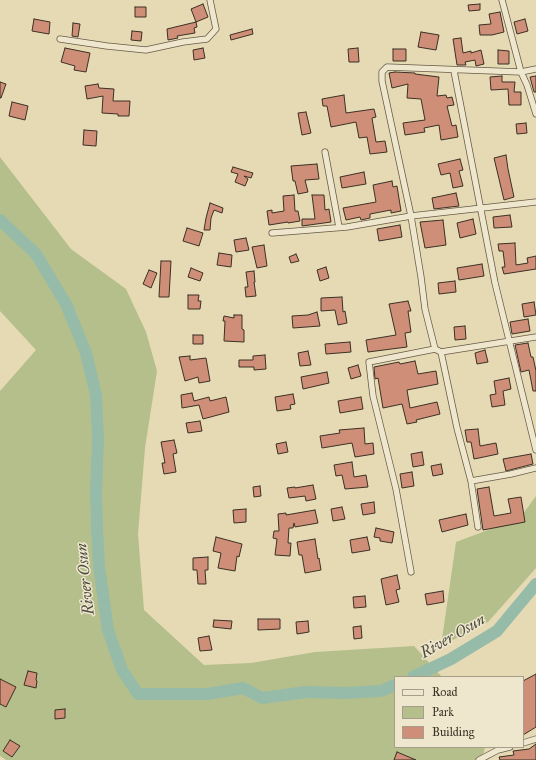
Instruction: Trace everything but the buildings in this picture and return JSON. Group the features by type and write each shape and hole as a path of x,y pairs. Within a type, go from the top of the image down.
{"street":[{"path":"60,39 146,50 183,42 207,40 216,29 210,0"},
{"path":"502,0 521,72 527,85 536,114"},
{"path":"435,349 425,309 411,216 382,81 382,72 387,67 454,71 483,70 521,72 536,69"},
{"path":"454,71 495,283 536,450"},
{"path":"325,152 339,227"},
{"path":"272,233 339,227 411,216 536,202"},
{"path":"411,572 396,489 374,396 368,362 435,349 441,352 536,336"},
{"path":"441,352 457,428 471,481 478,527"},
{"path":"471,481 536,468"},
{"path":"524,743 536,739"},
{"path":"479,760 498,750 506,748"}],"green space":[{"path":"0,157 71,249 126,289 146,332 157,371 145,448 138,534 144,610 204,665 251,663 315,652 414,646 441,676 394,676 394,748 485,748 482,760 6,760 0,756 0,391 36,350 0,311"},
{"path":"536,496 536,568 488,622 441,646 456,542 520,518"}],"waterway":[{"name":"River Osun","path":"0,220 36,254 66,304 86,353 96,395 98,439 96,492 97,527 99,566 108,630 122,670 138,694 207,694 243,688 262,698 306,692 345,693 381,691 394,685"},
{"name":"River Osun","path":"415,676 451,659 497,631 536,584"}]}
